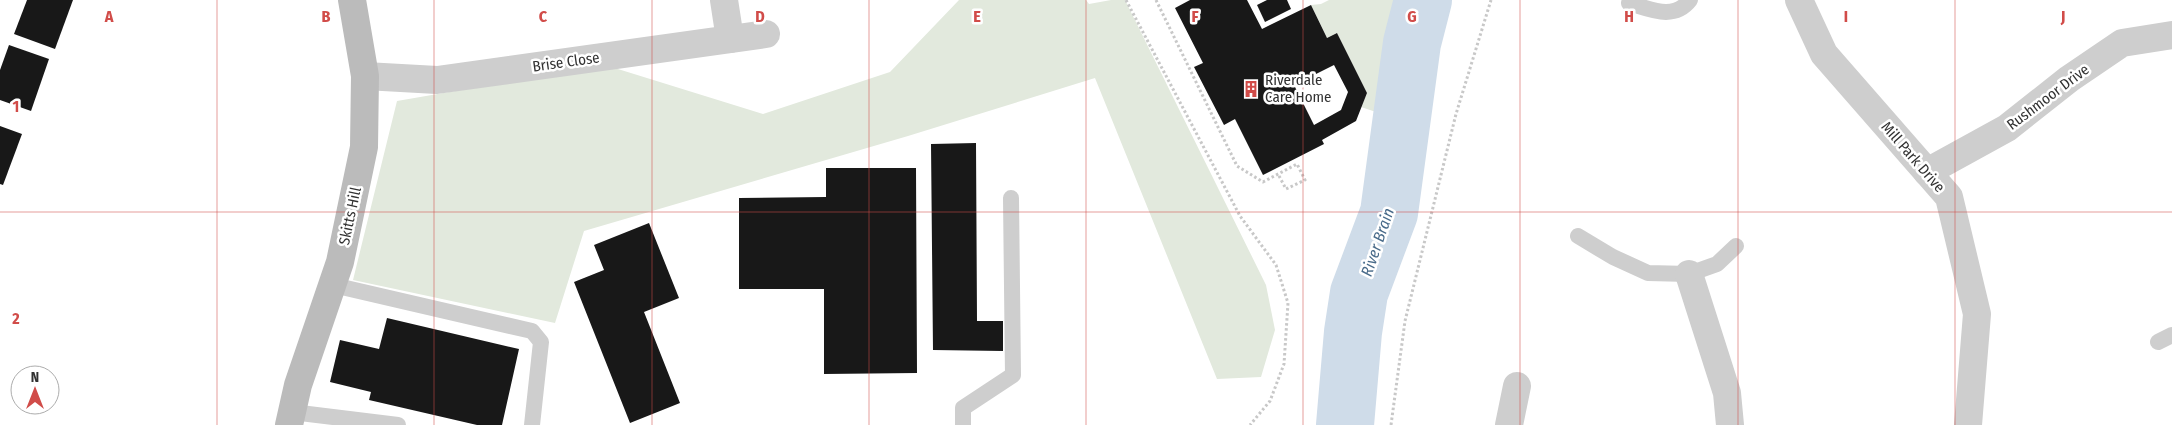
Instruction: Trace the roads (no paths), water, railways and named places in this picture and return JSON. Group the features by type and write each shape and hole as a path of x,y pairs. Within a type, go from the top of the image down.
{"street":[{"name":"Skitts Hill","path":"290,418 298,385 340,262 364,147 365,76 352,0"},
{"path":"724,0 730,39"},
{"name":"Mill Park Drive","path":"1799,0 1824,54 1949,197 1977,314 1968,425"},
{"name":"Brise Close","path":"365,76 437,80 766,34"},
{"name":"Rushmoor Drive","path":"1927,172 2007,128 2069,79 2122,43 2172,35"},
{"path":"1689,274 1727,393 1730,425"},
{"path":"1509,425 1517,386"}],"lane":[{"path":"1629,3 1660,13 1674,12 1686,6 1690,0"},
{"path":"963,425 963,408 1013,376 1011,198"},
{"path":"1578,236 1648,273 1689,274 1717,264 1736,246"},
{"path":"333,284 532,331 541,342 532,425"},
{"path":"290,418 398,425"}],"waterway":[{"name":"River Brain","path":"1345,425 1353,332 1359,293 1389,213 1412,43 1423,0"}],"place":[{"name":"Riverdale Care Home","path":"1251,89"}]}
